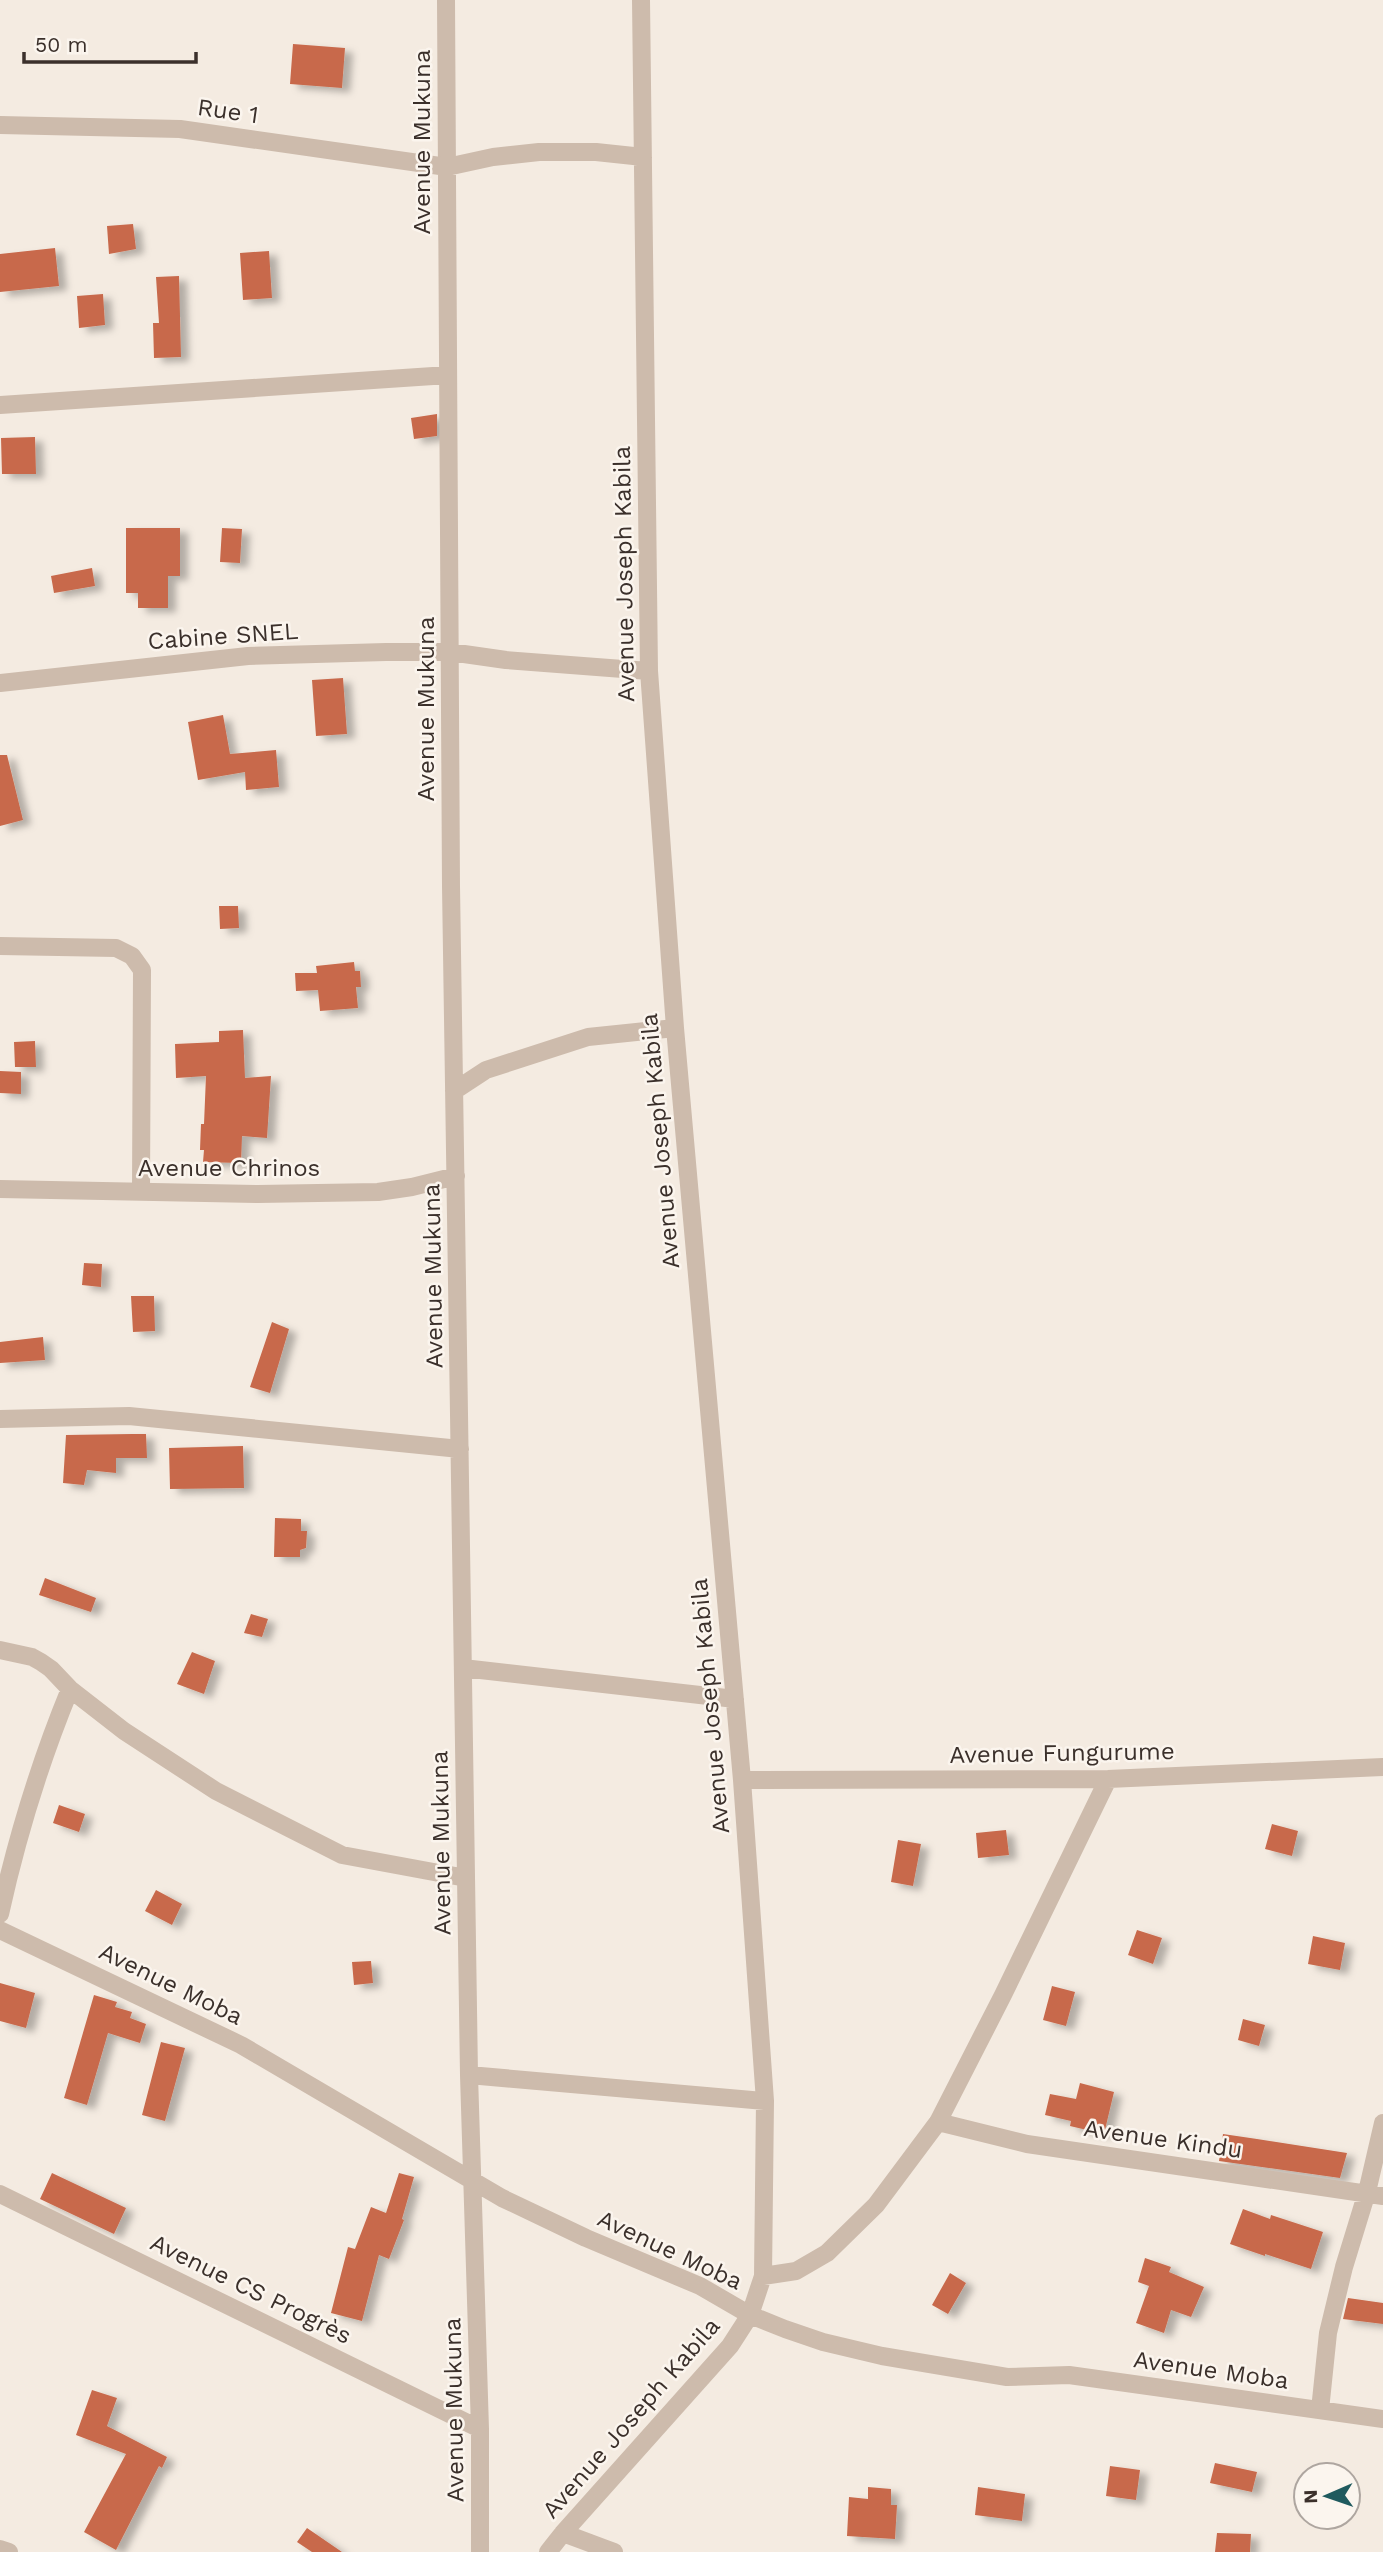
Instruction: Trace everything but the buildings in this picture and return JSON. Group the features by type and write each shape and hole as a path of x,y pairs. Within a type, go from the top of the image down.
{"street":[{"name":"Avenue Mukuna","path":"446,0 454,1091 469,2075 480,2429 480,2552"},
{"name":"Avenue Joseph Kabila","path":"548,2552 730,2346 750,2315 763,2276 765,2101 742,1780 675,1028 649,671 641,0"},
{"name":"Rue 1","path":"0,125 180,130 447,167 539,152 596,152 643,158"},
{"path":"0,405 448,375"},
{"name":"Cabine SNEL","path":"0,682 248,656 450,652 506,660 649,671"},
{"path":"0,946 116,948 132,956 142,970 141,1192"},
{"path":"454,1091 486,1070 589,1037 675,1028"},
{"name":"Avenue Chrinos","path":"0,1189 378,1192 412,1187 456,1175"},
{"path":"0,1419 130,1416 460,1449"},
{"path":"0,1650 32,1657 41,1662 69,1689 124,1731 216,1791 342,1855 466,1878"},
{"path":"463,1668 735,1699"},
{"path":"0,1914 10,1866 45,1751 69,1689"},
{"name":"Avenue Fungurume","path":"742,1780 1108,1779 1383,1767"},
{"path":"763,2276 796,2271 827,2253 876,2205 938,2122 1108,1779"},
{"name":"Avenue Moba","path":"0,1930 241,2045 472,2181 586,2238 700,2286 750,2315 823,2342 882,2356 1007,2377 1069,2375 1383,2419"},
{"path":"469,2075 765,2101"},
{"name":"Avenue Kindu","path":"938,2122 1027,2144 1375,2194"},
{"path":"1320,2410 1328,2333 1343,2266 1375,2194 1383,2123"},
{"name":"Avenue CS Progrès","path":"0,2194 480,2429"},
{"path":"563,2533 614,2552"},
{"path":"0,2549 9,2552"}]}
